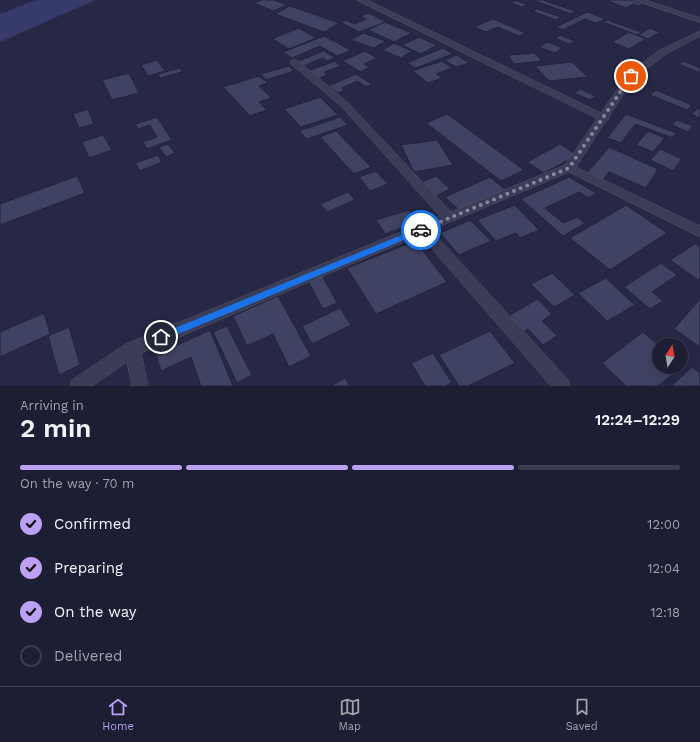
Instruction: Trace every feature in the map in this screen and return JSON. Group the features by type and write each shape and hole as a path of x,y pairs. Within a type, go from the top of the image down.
{"street":[{"path":"361,0 604,119"},
{"path":"638,0 700,20"},
{"path":"78,386 132,349 569,168 604,119 631,76 663,52 700,33"},
{"path":"294,62 344,104 449,218"},
{"path":"569,168 700,232"},
{"path":"422,229 562,386"},
{"path":"132,349 140,386"}],"water":[{"path":"36,0 95,0 0,42 0,14"}],"building":[{"path":"262,0 274,0 287,5 273,11 254,3"},
{"path":"516,0 527,5 522,7 511,3"},
{"path":"533,0 543,0 575,11 571,14"},
{"path":"631,0 644,4 639,6 633,4 626,8 608,1"},
{"path":"290,6 339,23 324,32 275,14"},
{"path":"537,9 561,17 556,20 532,11"},
{"path":"587,12 606,19 596,23 585,19 563,30 556,27"},
{"path":"369,13 386,22 359,32 340,22 346,20 354,24 366,19 360,16"},
{"path":"493,19 526,33 519,36 498,27 486,32 474,27"},
{"path":"607,20 641,32 637,35 603,22"},
{"path":"385,22 412,33 394,42 368,30"},
{"path":"299,28 316,38 289,49 272,39"},
{"path":"650,28 660,32 648,39 638,35"},
{"path":"629,32 646,39 629,49 612,42"},
{"path":"363,33 386,41 374,48 351,40"},
{"path":"560,35 575,41 569,44 555,38"},
{"path":"324,36 351,50 337,56 320,46 292,58 283,52"},
{"path":"419,37 437,45 421,54 402,45"},
{"path":"548,42 563,48 555,53 539,47"},
{"path":"394,43 412,51 401,58 382,50"},
{"path":"443,48 453,54 416,68 407,63"},
{"path":"324,51 335,58 327,61 323,58 303,66 296,62"},
{"path":"365,51 377,58 364,64 370,67 361,72 342,61"},
{"path":"534,53 542,61 514,64 508,55"},
{"path":"457,55 469,63 456,67 444,60"},
{"path":"157,60 165,71 148,76 141,65"},
{"path":"335,61 341,66 324,72 328,75 317,79 308,71"},
{"path":"442,61 452,68 436,74 443,78 428,83 412,71"},
{"path":"684,61 700,68 700,73 679,64"},
{"path":"572,62 588,77 549,81 535,66"},
{"path":"289,66 294,71 266,80 261,74"},
{"path":"180,68 182,72 160,78 158,74"},
{"path":"129,73 139,93 112,100 102,80"},
{"path":"356,74 372,84 366,87 357,81 342,88 345,90 338,93 328,86"},
{"path":"259,76 268,83 259,86 271,98 259,102 267,110 250,116 223,87"},
{"path":"580,89 596,96 590,100 574,93"},
{"path":"656,90 692,105 687,110 650,95"},
{"path":"320,97 338,115 301,127 284,109"},
{"path":"699,108 700,109 700,118 691,114"},
{"path":"88,109 94,124 79,128 73,114"},
{"path":"447,114 524,170 501,181 426,123"},
{"path":"626,114 676,133 673,138 635,124 621,143 607,138"},
{"path":"157,117 172,140 147,149 143,142 157,137 150,125 138,129 135,124"},
{"path":"340,117 348,125 307,139 299,131"},
{"path":"677,120 693,126 688,132 672,125"},
{"path":"336,131 371,167 354,174 320,137"},
{"path":"648,131 665,138 653,152 636,145"},
{"path":"103,135 112,150 89,158 82,142"},
{"path":"437,140 453,165 414,172 401,145"},
{"path":"168,144 175,153 166,157 159,147"},
{"path":"560,144 577,155 544,173 527,162"},
{"path":"609,147 658,169 646,188 609,172 603,180 587,173"},
{"path":"660,149 682,159 673,171 650,160"},
{"path":"158,155 162,162 140,171 135,163"},
{"path":"376,171 388,184 370,191 359,177"},
{"path":"77,176 85,193 0,225 0,204"},
{"path":"436,176 450,189 436,196 422,182"},
{"path":"490,177 506,190 460,211 445,197"},
{"path":"569,177 596,193 589,198 579,192 545,208 563,223 577,217 585,223 563,236 521,199"},
{"path":"348,192 355,200 327,212 320,204"},
{"path":"515,205 539,230 520,238 516,233 496,241 477,220"},
{"path":"626,205 667,233 610,270 570,238"},
{"path":"409,210 418,222 385,234 376,220"},
{"path":"470,220 491,241 459,255 440,233"},
{"path":"415,241 447,282 376,314 347,268"},
{"path":"695,244 700,247 700,279 698,280 670,260"},
{"path":"661,263 677,275 652,292 663,301 650,309 624,287"},
{"path":"552,273 575,295 554,307 531,284"},
{"path":"322,275 337,303 323,309 308,281"},
{"path":"606,278 635,305 607,321 578,293"},
{"path":"278,296 311,356 289,367 273,334 247,346 233,316"},
{"path":"538,299 552,314 542,321 557,336 543,345 528,329 523,332 508,316"},
{"path":"700,299 700,347 674,329"},
{"path":"340,308 351,325 312,344 302,326"},
{"path":"44,313 50,334 0,357 0,332"},
{"path":"227,326 252,375 237,383 213,332"},
{"path":"69,327 80,365 59,375 48,336"},
{"path":"210,330 233,386 201,386 191,357 161,371 156,355"},
{"path":"490,331 515,363 468,386 459,386 439,355"},
{"path":"643,332 652,340 652,374 673,374 658,386 626,386 602,363"},
{"path":"433,353 452,383 445,386 425,386 411,363"},
{"path":"692,367 700,373 700,386 671,386 684,374 688,374 688,371"},
{"path":"345,378 350,386 331,386"}],"way so far":[{"path":"421,230 569,168 604,119 631,76"}],"route":[{"path":"161,337 421,230"}]}
